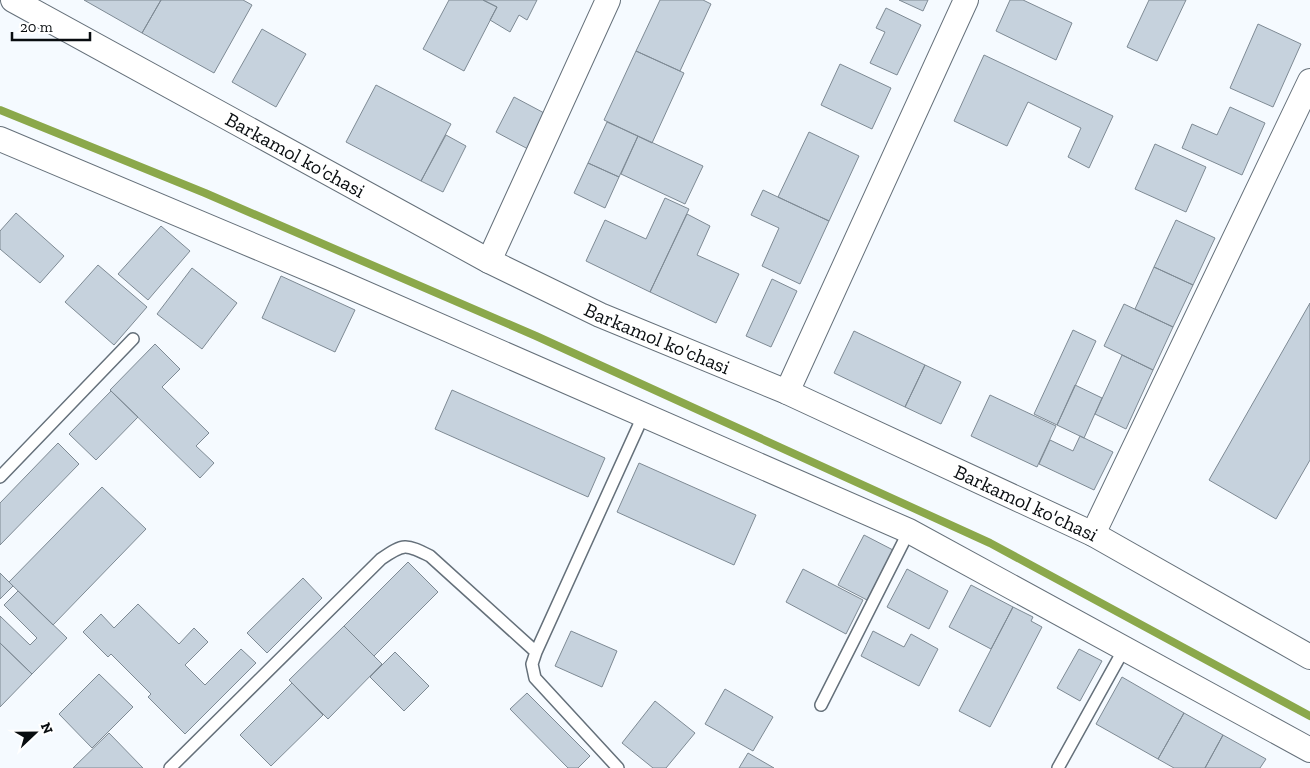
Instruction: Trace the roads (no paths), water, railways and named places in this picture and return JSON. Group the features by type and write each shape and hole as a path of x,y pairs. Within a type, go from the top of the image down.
{"street":[{"name":"Barkamol ko'chasi","path":"14,0 489,261 600,315 787,392 1094,534 1310,657"},
{"path":"489,261 608,0"},
{"path":"787,392 966,0"},
{"path":"1094,534 1310,81"},
{"path":"0,139 330,278 909,531 1310,750"}],"lane":[{"path":"2,471 133,339"},
{"path":"618,768 536,678 532,664 644,414"},
{"path":"821,704 909,531"},
{"path":"170,768 381,559 396,548 411,546 430,556 536,652"},
{"path":"1058,768 1124,648"}],"waterway":[{"path":"0,110 205,193 536,336 990,543 1310,716"}]}
